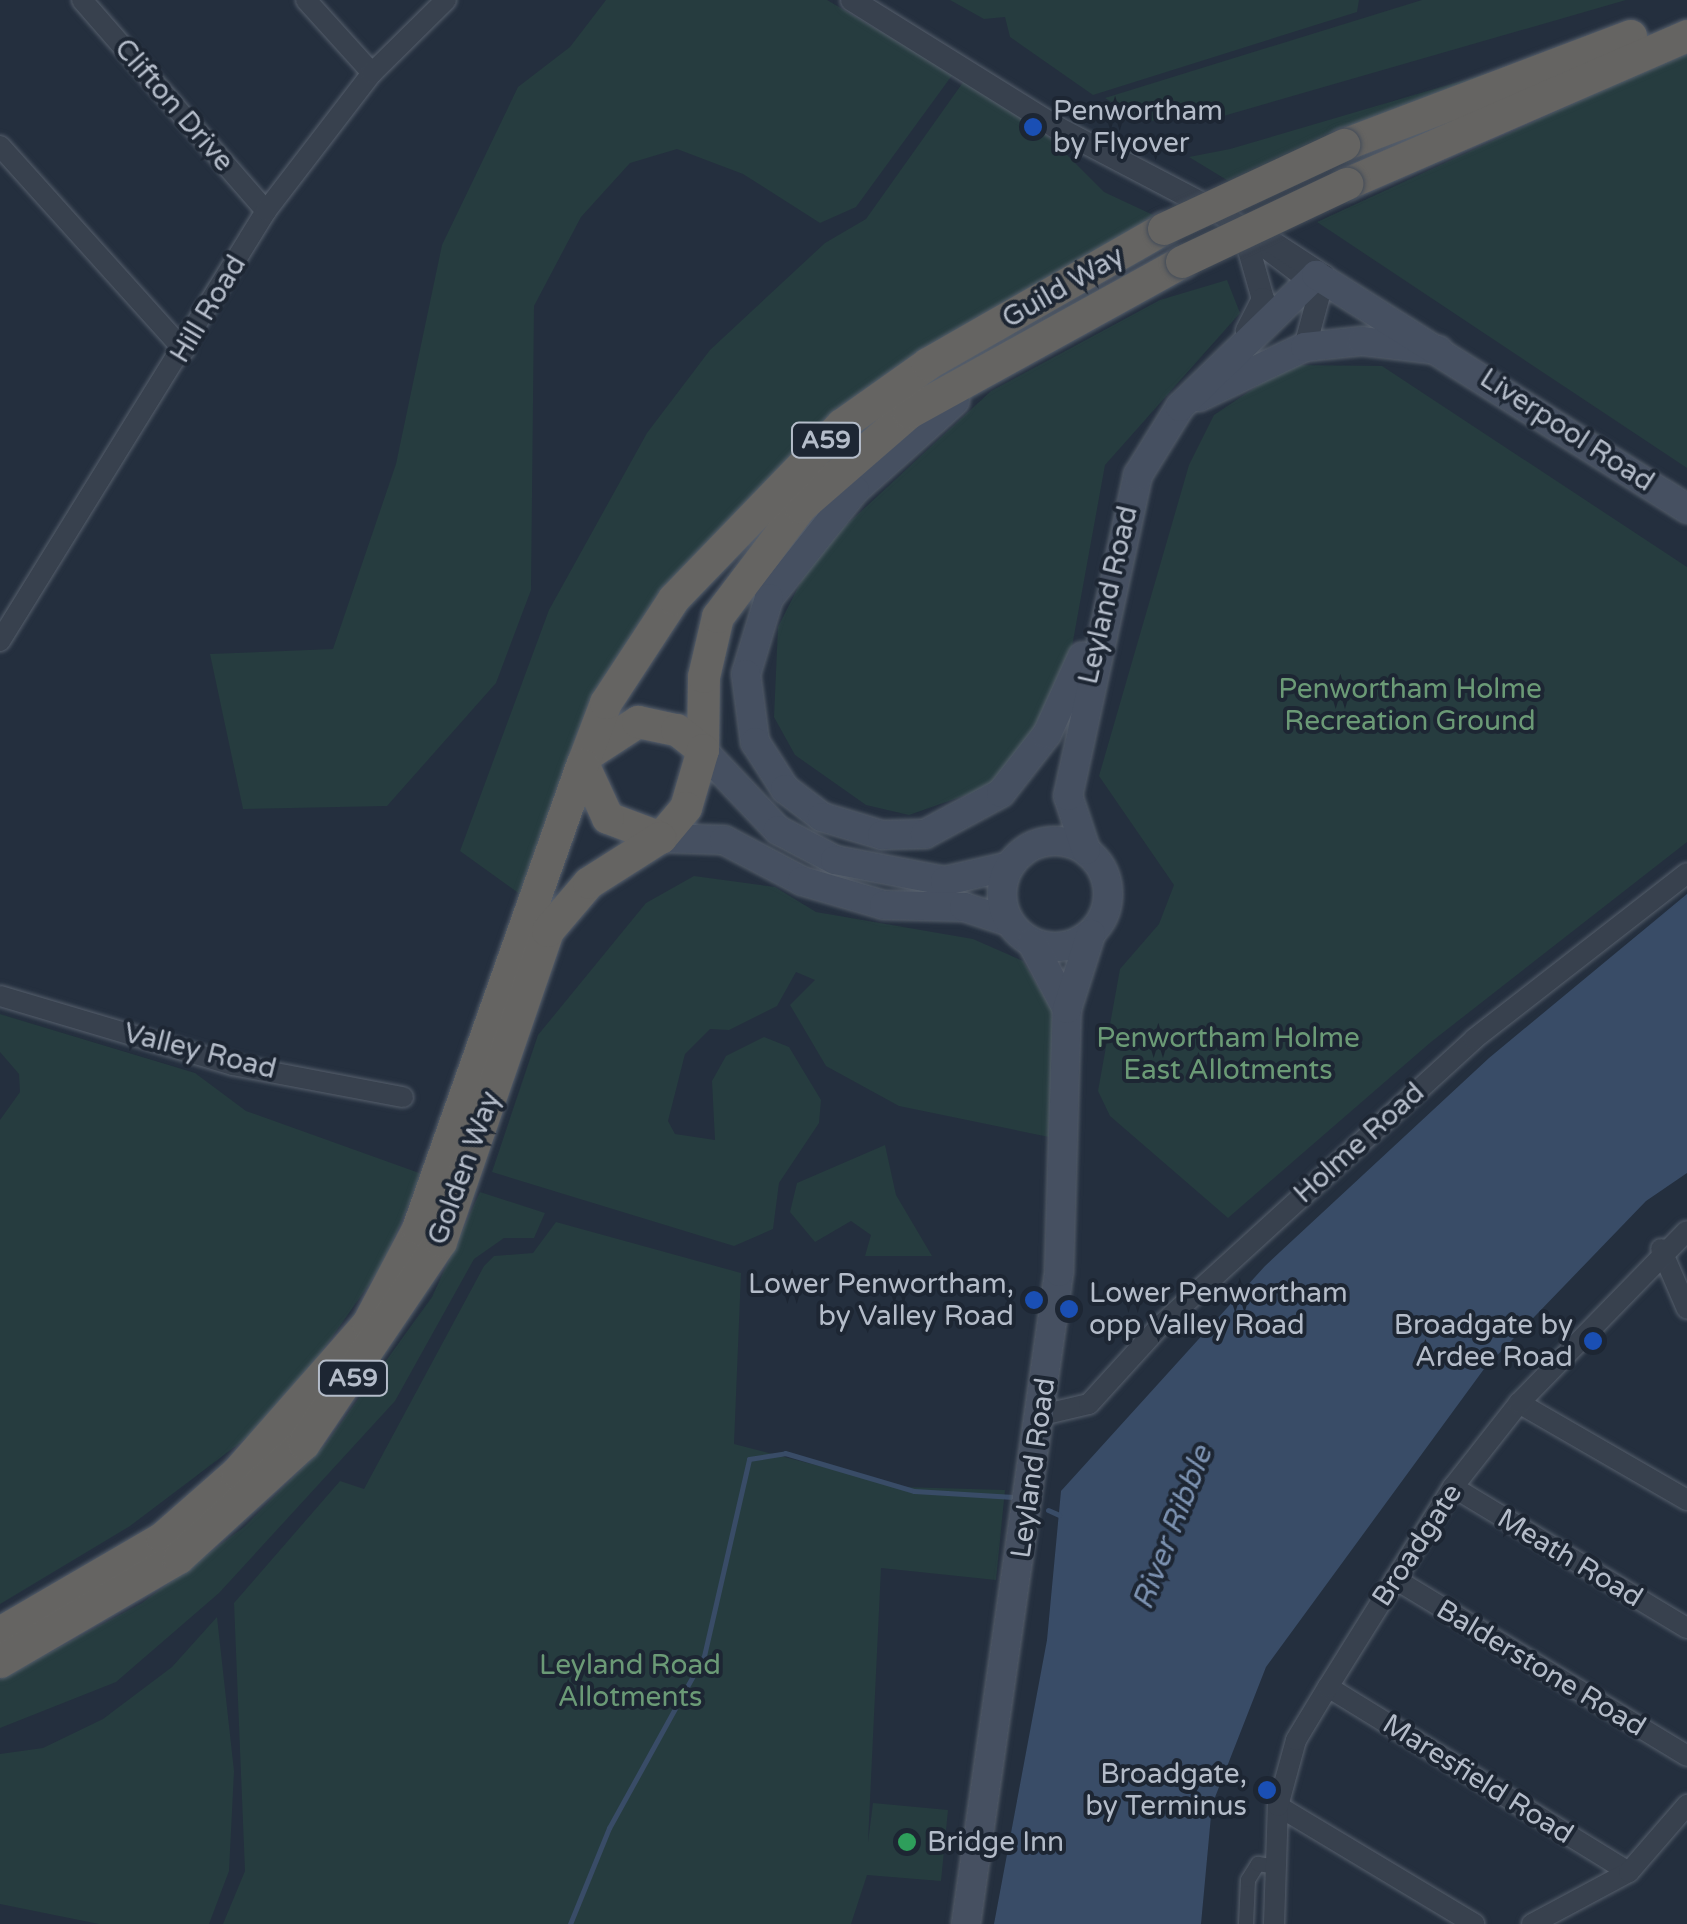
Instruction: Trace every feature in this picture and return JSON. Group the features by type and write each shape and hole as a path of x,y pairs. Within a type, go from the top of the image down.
{"highway":[{"name":"Guild Way","path":"585,759 606,703 674,599 842,425 928,364 1164,229 1344,145 1687,16"},
{"name":"Guild Way","path":"703,751 708,645 754,558 909,413 1182,262 1347,184 1687,36"},
{"path":"661,838 608,818 585,759 638,722 677,730 703,751"},
{"name":"A59","path":"661,838 686,808 703,751"},
{"name":"Golden Way","path":"0,1632 163,1538 250,1460 368,1324 418,1230 585,759"},
{"name":"Golden Way","path":"0,1662 179,1558 304,1444 441,1242 548,931 590,883 661,838"}],"main road":[{"name":"Leyland Road","path":"1086,850 1068,796 1097,631 1138,475 1180,407 1231,350 1318,281"},
{"name":"Liverpool Road","path":"1318,281 1447,351 1687,508"},
{"path":"1036,340 924,424 799,556 754,632 745,712 770,769 802,805 841,826 925,834 974,814 1024,767 1097,631"},
{"path":"1180,407 1304,347 1362,341 1447,351"},
{"path":"661,838 724,840 802,880 884,904 964,906 1010,922 1032,943 1063,948 1092,934 1108,891 1086,850 1062,841 945,881 835,860 778,830 703,751"},
{"name":"Leyland Road","path":"1018,858 1068,796"},
{"path":"1010,922 1002,894 1018,858"},
{"name":"Leyland Road","path":"966,1924 1042,1415 1066,1158 1067,1008 1092,934"},
{"name":"Leyland Road","path":"1032,943 1067,1008"}],"street":[{"name":"Clifton Drive","path":"82,0 266,211"},
{"path":"306,0 372,73"},
{"name":"Hill Road","path":"0,641 184,350 266,211 372,73 446,0"},
{"name":"Liverpool Road","path":"852,0 1056,127 1172,184 1318,281"},
{"path":"0,146 184,350"},
{"path":"1231,350 1262,309 1242,228"},
{"path":"1304,347 1318,281"},
{"name":"Holme Road","path":"1042,1415 1090,1404 1159,1328 1474,1039 1687,873"},
{"name":"Valley Road","path":"0,996 233,1065 403,1097"},
{"name":"Broadgate","path":"1274,1924 1278,1806 1296,1740 1453,1487 1519,1403 1660,1250 1687,1231"},
{"path":"1660,1250 1687,1309"},
{"path":"1519,1403 1687,1500"},
{"name":"Meath Road","path":"1453,1487 1687,1628"},
{"name":"Balderstone Road","path":"1395,1579 1687,1756"},
{"name":"Maresfield Road","path":"1328,1687 1629,1872"},
{"path":"1532,1924 1629,1872 1687,1805"},
{"path":"1278,1806 1474,1924"},
{"path":"1246,1924 1248,1880 1258,1864 1278,1868"}],"green space":[{"path":"606,0 827,0 953,74 856,207 820,223 743,174 677,149 630,163 581,217 534,306 531,590 496,683 387,806 243,809 210,654 333,649 396,464 442,245 518,87 570,47"},
{"path":"950,0 1359,0 1357,12 1093,95 1010,37 1005,17 984,19"},
{"path":"1422,0 1626,0 1213,119 1141,121 1105,98"},
{"path":"1687,51 1687,468 1317,222"},
{"path":"1516,65 1240,188 1189,157 1230,149"},
{"path":"964,81 1048,136 1104,192 1166,221 994,312 701,552 521,895 460,851 549,610 647,433 710,350 825,243 866,219"},
{"path":"1227,280 1240,313 1105,465 1069,663 1035,736 986,788 909,815 866,805 795,755 774,717 778,627 815,554 991,391 1160,300"},
{"name":"Penwortham Holme Recreation Ground","path":"1289,365 1382,366 1687,567 1687,842 1431,1042 1228,1218 1110,1116 1098,1091 1120,969 1159,924 1174,885 1099,776 1189,465 1214,415"},
{"path":"694,876 775,887 816,912 973,939 1023,961 1052,1010 1054,1138 899,1106 826,1066 790,1005 815,980 796,972 777,1006 729,1030 710,1029 685,1054 668,1121 675,1134 715,1140 712,1081 726,1056 764,1037 789,1047 821,1100 819,1123 779,1183 773,1229 734,1246 492,1172 538,1035 646,903"},
{"path":"0,1014 195,1073 246,1111 422,1174 382,1266 278,1414 130,1526 0,1604 0,1120 20,1092 19,1074 0,1052"},
{"path":"885,1145 896,1195 932,1256 865,1256 871,1235 851,1221 815,1242 790,1212 797,1183"},
{"path":"480,1192 545,1213 534,1238 504,1238 474,1259 395,1401 219,1593 116,1682 0,1728 0,1679 142,1603 244,1527 325,1445 432,1297"},
{"name":"Leyland Road Allotments","path":"556,1222 741,1273 734,1444 902,1487 1005,1490 996,1580 881,1568 868,1842 873,1803 948,1810 941,1881 867,1875 851,1924 223,1924 245,1871 234,1603 340,1481 364,1489 484,1266 494,1256 533,1253"},
{"path":"217,1617 234,1771 229,1871 209,1924 99,1924 0,1904 0,1754 43,1748 103,1719 172,1667"}],"water":[{"name":"River Ribble","path":"1687,894 1687,1173 1646,1201 1484,1369 1266,1667 1212,1805 1201,1924 994,1924 1047,1640 1061,1491 1265,1266 1489,1058"}],"waterway":[{"path":"570,1924 609,1828 704,1656 749,1459 785,1453 914,1491 1014,1497"},
{"path":"1048,1510 1059,1515"}],"place":[{"name":"Penwortham by Flyover","path":"1033,127"},
{"name":"Lower Penwortham, by Valley Road","path":"1034,1300"},
{"name":"Lower Penwortham opp Valley Road","path":"1069,1309"},
{"name":"Broadgate by Ardee Road","path":"1593,1341"},
{"name":"Broadgate, by Terminus","path":"1267,1790"},
{"name":"Bridge Inn","path":"907,1842"}],"park label":[{"name":"Penwortham Holme East Allotments","path":"1228,1054"}]}
